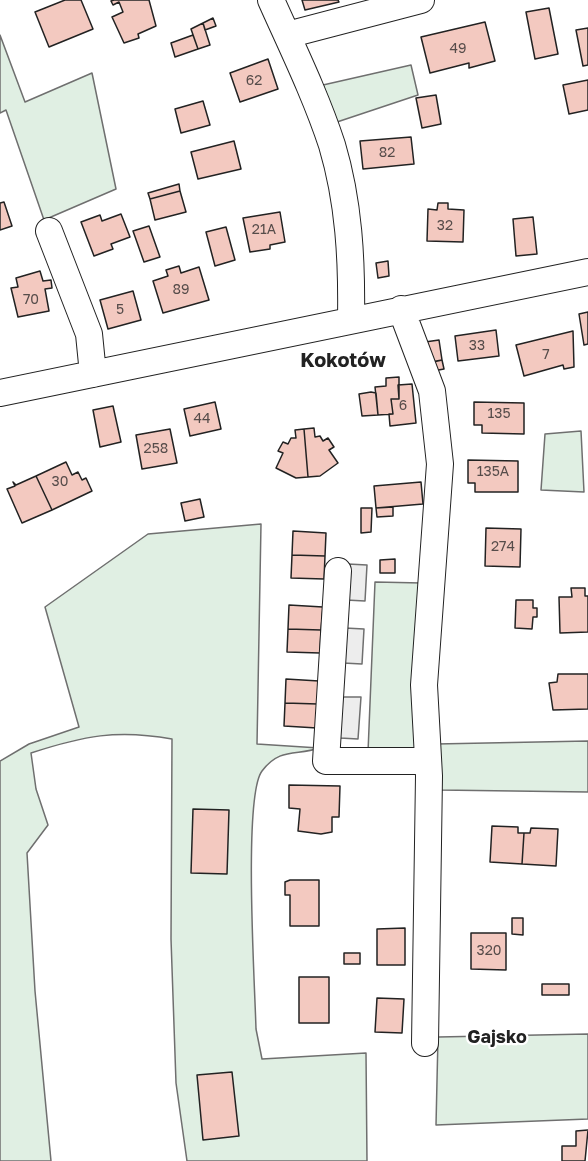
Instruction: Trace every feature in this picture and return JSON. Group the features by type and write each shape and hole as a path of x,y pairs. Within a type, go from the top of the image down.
{"street":[{"path":"271,0 332,144 343,192 351,250 351,319"},
{"path":"287,36 421,0"},
{"path":"49,231 89,334 93,374"},
{"path":"0,393 588,272"},
{"path":"401,309 432,391 440,464 424,685 428,761 425,1043"},
{"path":"338,571 326,761 428,761"}],"green space":[{"path":"0,35 25,102 92,73 116,189 44,220 6,110 0,113"},
{"path":"411,65 418,95 337,122 323,85"},
{"path":"581,431 584,492 541,490 545,434"},
{"path":"261,524 257,744 319,748 275,758 262,771 256,788 251,853 256,1029 262,1059 366,1053 367,1161 187,1161 176,1083 171,939 172,739 117,735 84,738 31,753 36,789 48,825 27,853 35,991 51,1161 0,1161 0,761 29,744 79,727 45,607 148,534"},
{"path":"375,582 422,583 418,750 368,752"},
{"path":"588,741 588,792 439,790 436,744"},
{"path":"588,1034 588,1119 436,1125 438,1037"}],"shaded area":[{"path":"348,564 367,565 365,601 346,600"},
{"path":"345,628 364,629 362,664 343,663"},
{"path":"342,697 361,697 358,739 340,738"}],"building":[{"path":"65,0 81,0 93,29 49,47 35,12"},
{"path":"149,0 156,26 138,34 139,38 124,43 112,17 123,12 119,2 113,5 111,1"},
{"path":"302,0 338,0 339,2 305,10"},
{"path":"549,8 558,54 535,59 526,12"},
{"path":"213,18 216,26 205,30 203,23"},
{"path":"485,22 495,61 469,68 469,63 430,73 421,37"},
{"path":"203,23 210,45 198,49 191,29"},
{"path":"588,28 588,65 583,66 576,30"},
{"path":"193,35 198,49 175,57 171,43"},
{"path":"268,59 278,89 240,102 230,73"},
{"path":"588,80 588,110 569,114 563,85"},
{"path":"436,95 441,124 422,128 416,98"},
{"path":"203,101 210,125 181,133 175,109"},
{"path":"411,137 414,164 363,169 360,141"},
{"path":"234,141 241,169 198,179 191,152"},
{"path":"179,184 180,191 150,199 148,193"},
{"path":"180,191 186,212 155,220 150,199"},
{"path":"4,202 12,226 0,230 0,203"},
{"path":"438,203 448,203 448,209 464,210 463,242 427,241 428,209 437,210"},
{"path":"280,212 285,242 270,245 270,249 250,252 243,218"},
{"path":"121,214 130,237 111,244 113,249 94,256 81,222 100,215 102,221"},
{"path":"533,217 537,254 516,256 513,219"},
{"path":"149,226 160,257 144,262 133,231"},
{"path":"226,227 235,260 215,266 206,232"},
{"path":"388,261 389,276 378,278 376,263"},
{"path":"179,266 181,273 199,267 209,300 163,313 153,281 168,276 166,270"},
{"path":"40,271 43,281 51,280 52,288 45,289 49,311 18,317 11,288 18,287 16,278"},
{"path":"133,291 141,320 108,329 100,300"},
{"path":"588,312 588,344 584,345 579,314"},
{"path":"496,330 499,356 458,361 455,336"},
{"path":"573,331 574,367 564,369 563,365 524,376 516,345"},
{"path":"439,340 442,360 429,363 425,342"},
{"path":"442,360 444,369 433,371 431,362"},
{"path":"399,377 399,399 391,399 393,414 378,415 375,387 386,386 386,378"},
{"path":"412,384 416,423 390,426 389,414 393,414 391,399 399,399 398,385"},
{"path":"376,393 378,415 362,416 359,394"},
{"path":"215,402 221,429 190,436 184,409"},
{"path":"474,402 524,403 524,434 482,433 482,425 474,425"},
{"path":"113,406 121,442 100,447 93,410"},
{"path":"314,428 315,437 320,436 323,441 328,438 334,447 329,450 338,463 320,476 308,477 304,429"},
{"path":"170,429 177,463 142,469 136,435"},
{"path":"304,429 308,477 296,478 276,468 283,453 278,451 283,442 288,444 291,438 296,438 295,430"},
{"path":"468,460 518,461 518,492 475,492 475,483 468,483"},
{"path":"66,462 72,475 78,472 82,480 86,478 92,491 52,510 36,476"},
{"path":"36,476 52,510 22,523 7,489 15,486 13,482 16,485"},
{"path":"421,482 423,504 376,508 374,486"},
{"path":"200,499 204,517 185,521 181,503"},
{"path":"393,507 393,516 377,517 376,508"},
{"path":"361,508 372,508 371,532 361,533"},
{"path":"486,528 521,529 520,567 485,566"},
{"path":"293,531 326,533 325,556 292,555"},
{"path":"292,555 325,556 324,579 291,578"},
{"path":"395,559 395,573 380,573 380,560"},
{"path":"571,588 585,588 585,596 588,596 588,632 560,633 559,597 572,597"},
{"path":"516,600 533,600 533,608 537,608 537,617 533,617 532,629 515,628"},
{"path":"289,605 323,607 321,630 288,629"},
{"path":"288,629 321,630 320,653 287,652"},
{"path":"558,674 588,674 588,709 553,710 549,683 557,682"},
{"path":"286,679 319,681 318,704 285,703"},
{"path":"285,703 318,704 317,728 284,726"},
{"path":"289,785 340,786 339,817 332,817 332,832 321,834 298,831 300,809 289,808"},
{"path":"193,809 229,810 227,874 191,873"},
{"path":"492,826 518,827 518,833 524,833 522,864 490,862"},
{"path":"531,828 558,829 556,866 522,864 524,833 530,833"},
{"path":"319,880 319,926 290,926 290,895 285,895 285,882"},
{"path":"512,918 523,918 523,935 512,934"},
{"path":"405,928 405,965 377,965 377,929"},
{"path":"471,933 506,933 506,970 471,969"},
{"path":"344,953 360,953 360,964 344,964"},
{"path":"299,977 329,977 329,1023 299,1023"},
{"path":"542,984 569,984 569,995 542,995"},
{"path":"377,998 404,999 402,1033 375,1032"},
{"path":"232,1072 239,1136 203,1140 197,1075"},
{"path":"588,1130 585,1161 562,1161 562,1146 576,1146 576,1131"}],"district":[{"name":"Kokotów","path":"343,361"},
{"name":"Gajsko","path":"497,1037"}]}
